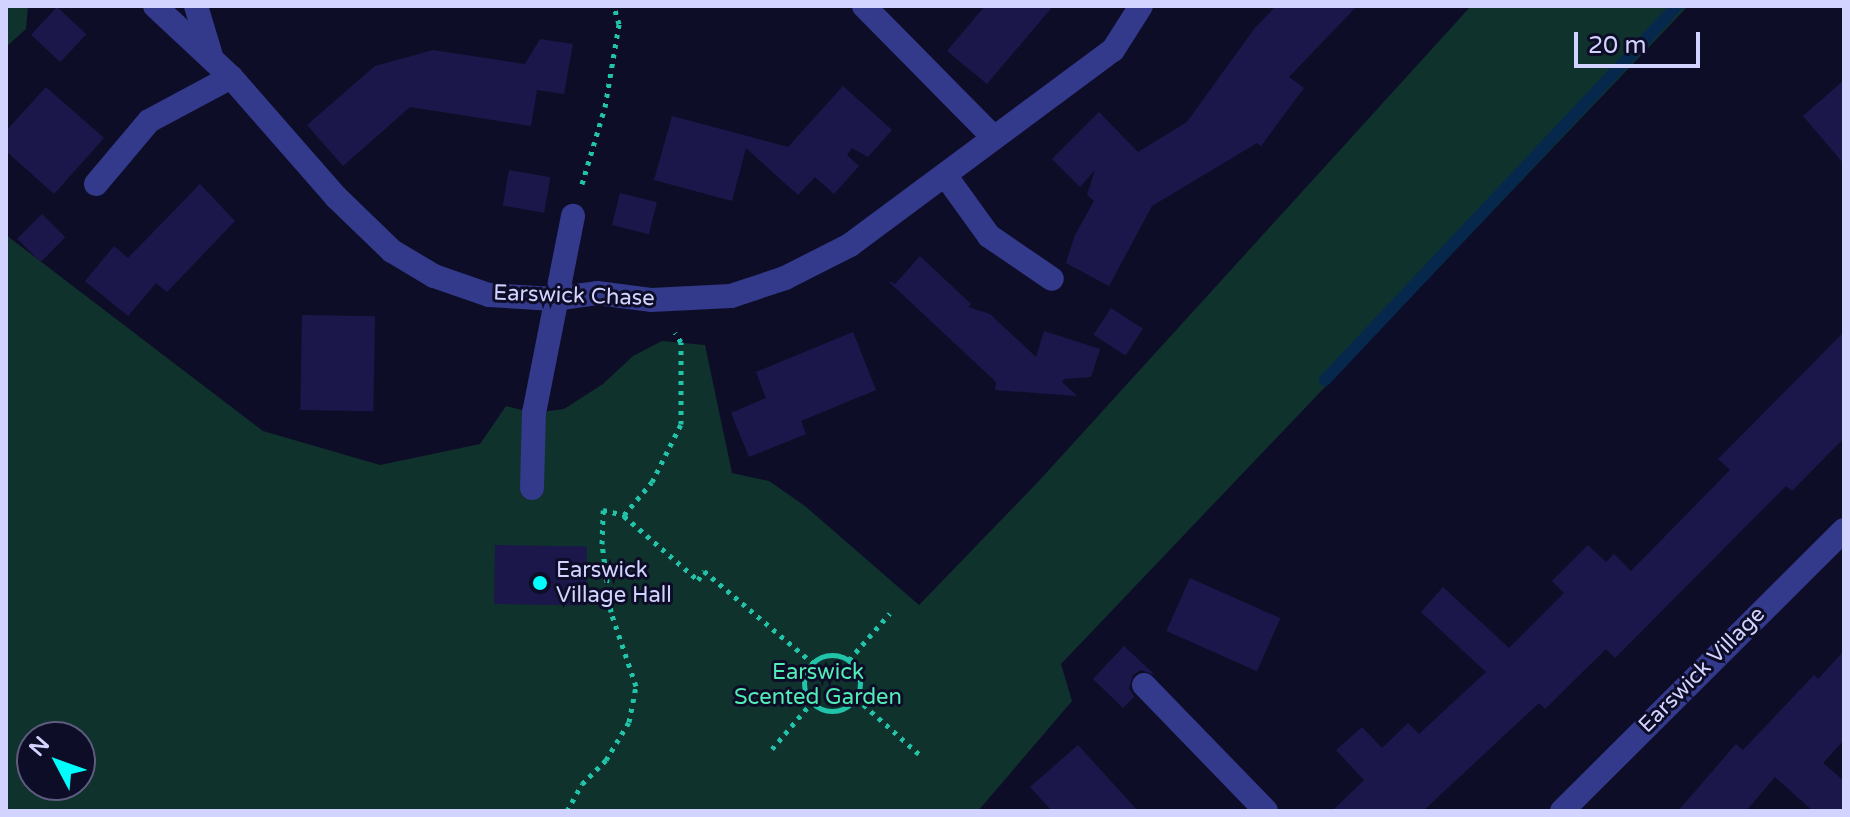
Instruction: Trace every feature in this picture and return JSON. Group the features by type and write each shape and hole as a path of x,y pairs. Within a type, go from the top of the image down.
{"street":[{"name":"Earswick Chase","path":"155,6 222,69 336,197 392,251 434,276 489,295 554,299 597,293 651,300 731,296 785,278 850,245 1113,50 1141,6"},
{"name":"Earswick Chase","path":"196,6 222,69"},
{"path":"864,6 994,138"},
{"path":"96,184 149,121 222,69"},
{"path":"945,175 989,236 1052,279"},
{"path":"532,488 534,413 554,299 573,216"},
{"name":"Earswick Village","path":"1562,811 1844,530"},
{"path":"1144,685 1266,811"}],"path":[{"path":"573,216 605,107 619,24 614,6"},
{"path":"624,515 652,482 681,424 681,342 651,300"},
{"path":"567,811 582,784 606,760 629,722 636,686 611,612 602,544 603,510 624,515 698,580 704,571 813,663"},
{"path":"849,660 890,613"},
{"path":"828,655 849,660 861,681 856,698 845,708 834,711 812,702 805,680 813,663 828,655"},
{"path":"856,698 919,754"},
{"path":"772,749 812,702"}],"green space":[{"path":"6,6 28,6 26,29 6,47"},
{"name":"Earswick Scented Garden","path":"1471,6 1688,6 1061,664 1072,701 978,811 6,811 6,235 263,431 380,465 480,444 506,406 534,413 564,409 603,384 633,356 662,341 705,345 732,473 769,481 805,506 919,605 1038,482"}],"building":[{"path":"985,6 1053,6 987,84 947,51"},
{"path":"1276,6 1357,6 1289,77 1304,88 1261,146 1257,143 1152,206 1109,286 1066,263 1075,235 1094,201 1087,195 1095,170 1080,187 1052,159 1099,112 1138,152 1187,122 1254,29"},
{"path":"57,7 86,34 60,62 31,35"},
{"path":"540,39 573,44 564,94 537,90 531,126 410,107 343,166 307,125 375,66 433,50 525,64"},
{"path":"1844,80 1844,164 1803,116"},
{"path":"843,86 892,130 868,157 852,148 847,155 859,166 834,194 815,177 798,195 746,148 732,201 654,180 672,116 788,147"},
{"path":"46,87 104,138 54,194 6,151 6,131"},
{"path":"509,170 550,177 544,213 503,205"},
{"path":"200,184 235,221 167,292 156,283 128,316 85,281 114,246 128,258"},
{"path":"620,193 657,202 649,234 612,225"},
{"path":"42,214 65,237 41,262 17,239"},
{"path":"920,256 971,304 968,307 990,314 1036,357 1044,331 1100,349 1091,377 1064,379 1062,382 1077,396 995,390 996,382 888,281 895,284"},
{"path":"1111,308 1143,329 1125,356 1094,335"},
{"path":"302,315 375,316 373,411 300,410"},
{"path":"853,332 876,390 801,421 806,434 749,457 731,413 766,398 756,372"},
{"path":"1844,332 1844,438 1792,491 1786,486 1615,658 1606,649 1545,709 1539,703 1423,811 1332,811 1364,780 1336,750 1362,727 1382,748 1408,723 1419,734 1486,672 1421,612 1443,587 1509,648 1564,593 1552,581 1588,545 1606,562 1614,554 1631,571 1730,470 1718,459"},
{"name":"Earswick Village Hall","path":"495,545 587,547 586,606 494,604"},
{"path":"1190,578 1280,618 1257,671 1166,631"},
{"path":"1124,646 1155,675 1141,670 1133,675 1129,688 1134,697 1123,708 1093,679"},
{"path":"1844,651 1844,740 1823,763 1844,781 1844,811 1813,811 1775,777 1746,811 1678,811 1736,744 1743,750 1814,675 1818,679"},
{"path":"1078,745 1138,811 1052,811 1030,787"}],"waterway":[{"path":"1325,380 1677,6"}],"place":[{"name":"Earswick Village Hall","path":"540,583"}]}
